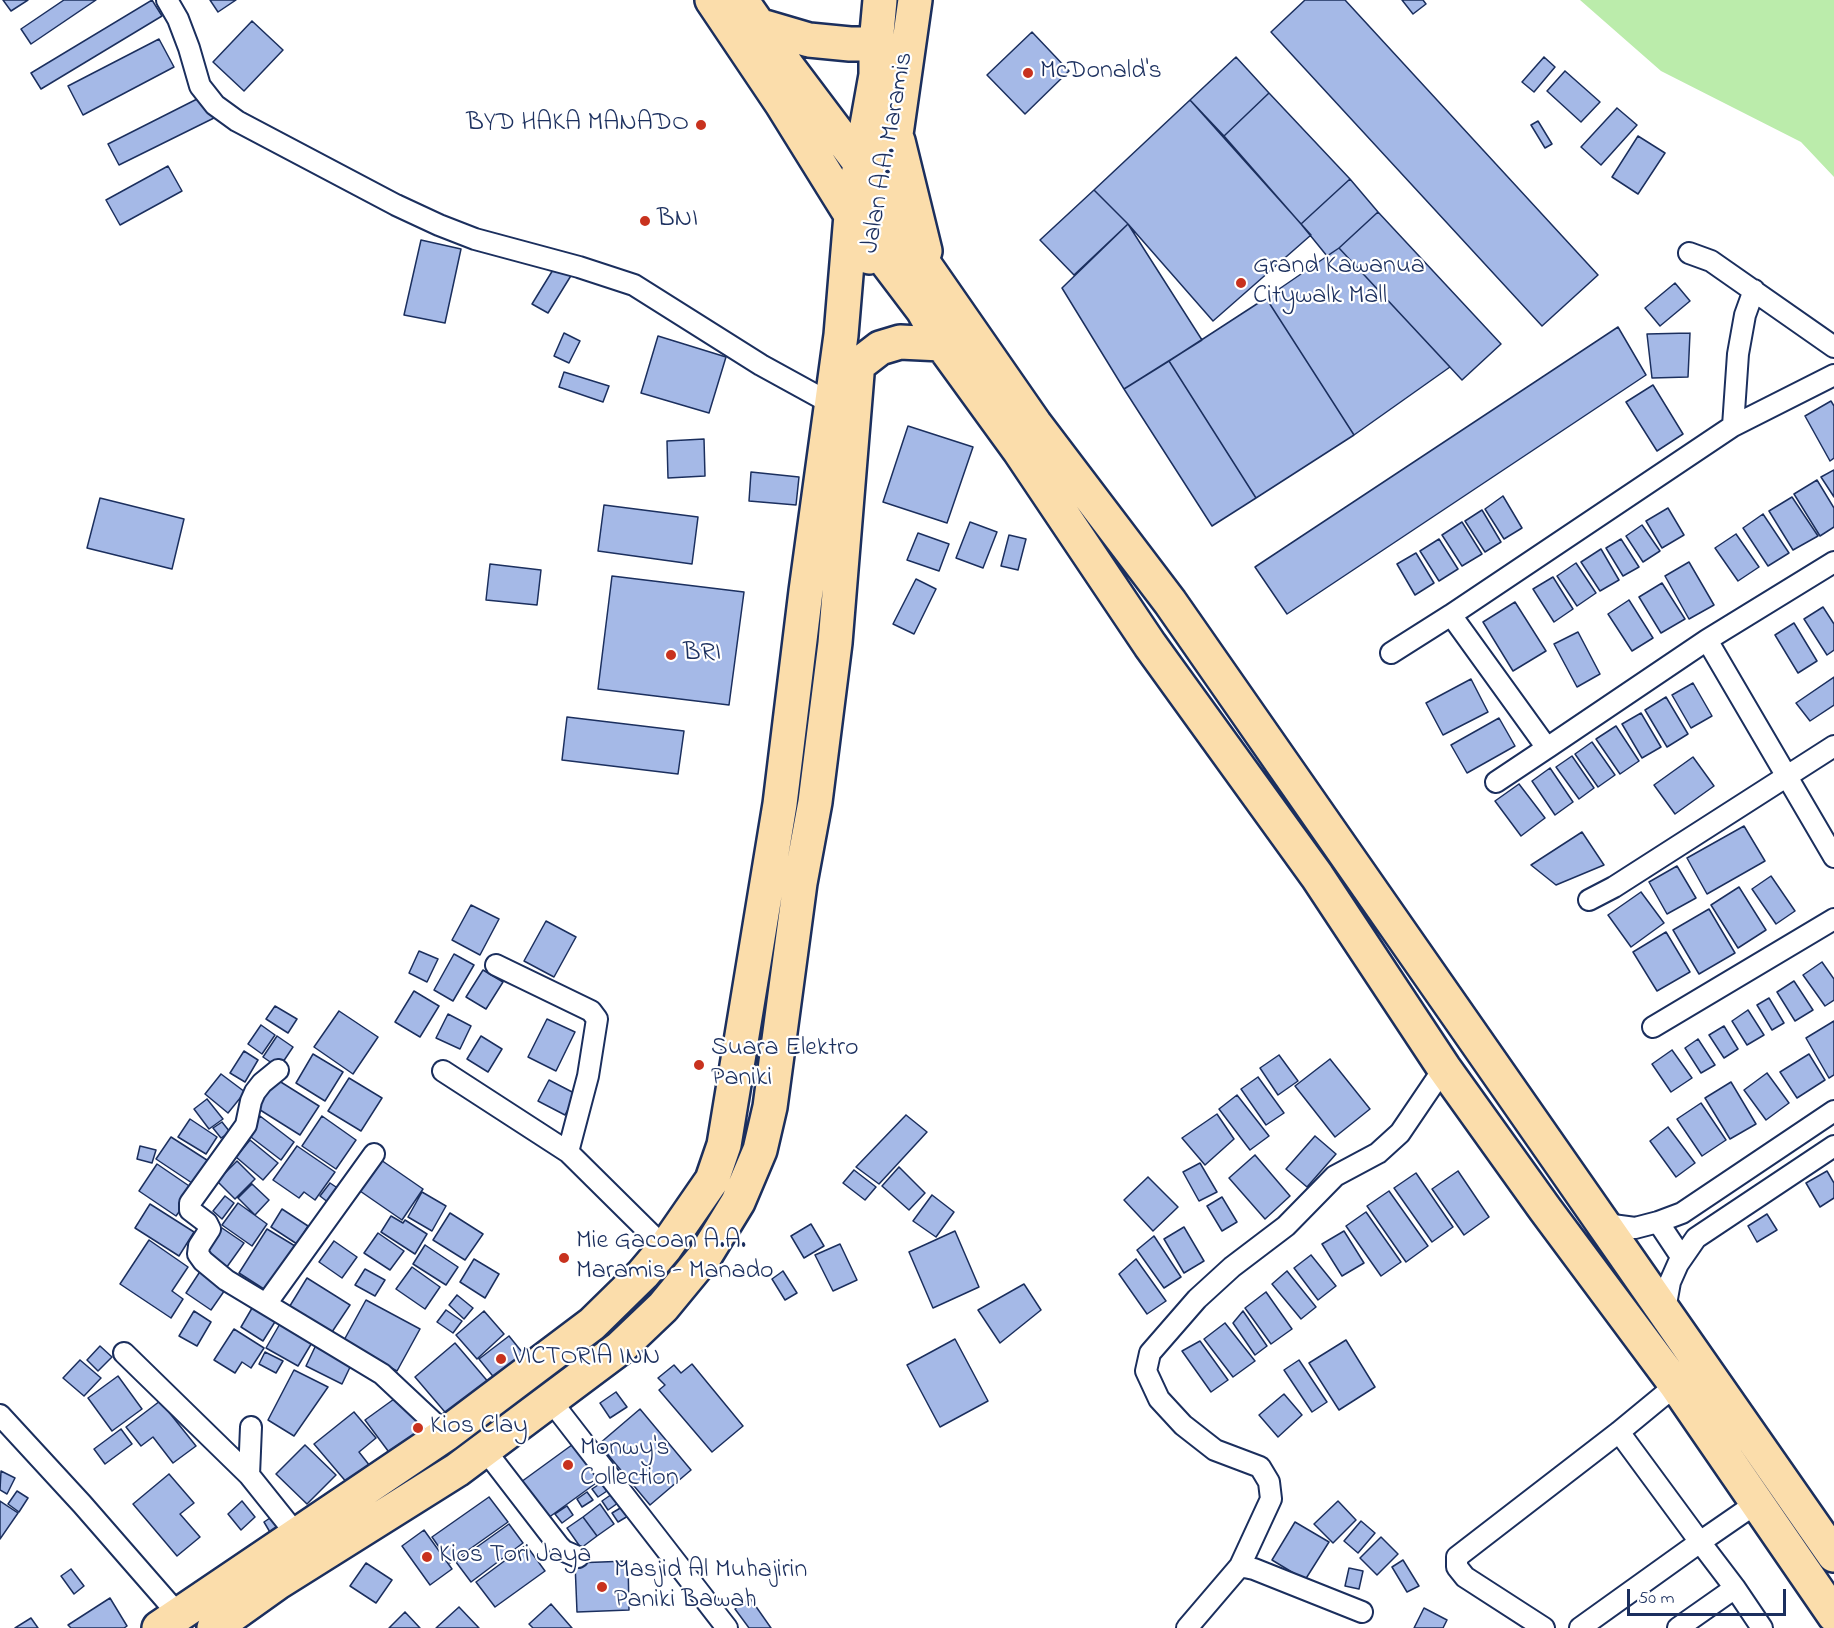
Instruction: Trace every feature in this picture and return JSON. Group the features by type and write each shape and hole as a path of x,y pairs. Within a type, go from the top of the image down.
{"highway":[{"path":"712,0 782,104 851,215 923,310 942,345 1019,450 1150,645 1317,876 1444,1068 1545,1209 1676,1384 1834,1615"},
{"path":"169,1621 446,1434 592,1324 643,1274 665,1248 712,1180 724,1145 780,804 841,335 851,215 876,75 880,0"},
{"name":"Jalan A.A. Maramis","path":"213,1628 277,1583 458,1470 620,1347 663,1307 705,1256 733,1211 760,1150 770,1107 835,643 863,307 871,241 882,202 896,134 915,0"},
{"path":"750,12 809,40 876,44"},
{"path":"750,12 787,66 860,163 882,202 1035,424 1170,602 1834,1555"},
{"path":"896,134 931,274"},
{"path":"858,365 880,348 900,342 942,345"}],"street":[{"path":"167,0 178,19 200,86 215,105 237,121 396,205 439,225 475,238 634,285 761,365 832,404"},
{"path":"1689,253 1711,261 1834,347"},
{"path":"1733,426 1738,354 1744,315 1754,290"},
{"path":"1391,653 1733,426 1834,375"},
{"path":"1496,782 1707,640 1834,562"},
{"path":"1451,615 1547,748"},
{"path":"1707,640 1834,857"},
{"path":"1589,900 1614,887 1834,746"},
{"path":"1653,1027 1834,919"},
{"path":"496,965 591,1011 597,1019 588,1076 568,1152"},
{"path":"1186,1628 1240,1566 1271,1499 1269,1482 1260,1467 1215,1450 1183,1425 1159,1399 1146,1371 1150,1353 1197,1299 1233,1267 1286,1226 1335,1176 1378,1153 1400,1133 1444,1068"},
{"path":"278,1070 255,1092 246,1125 194,1196 189,1207 193,1214 209,1226 198,1250 200,1257 219,1275 382,1374 446,1434"},
{"path":"443,1071 568,1152 665,1248"},
{"path":"1605,1224 1635,1228 1682,1213 1834,1111"},
{"path":"1665,1310 1670,1282 1682,1258 1696,1238 1834,1146"},
{"path":"266,1304 374,1154"},
{"path":"1658,1222 1682,1258"},
{"path":"124,1353 249,1475 297,1535"},
{"path":"1544,1628 1465,1577 1455,1562 1457,1557 1619,1432 1676,1384"},
{"path":"551,1401 727,1628"},
{"path":"0,1415 82,1504 169,1621"},
{"path":"249,1475 251,1427"},
{"path":"1619,1432 1762,1628"},
{"path":"485,1450 564,1551 578,1557"},
{"path":"1580,1628 1758,1502"},
{"path":"1240,1566 1254,1569 1362,1612"},
{"path":"1678,1628 1735,1588"}],"green space":[{"path":"1580,0 1834,0 1834,177 1801,142 1661,71"}],"building":[{"path":"3,0 28,0 11,11"},
{"path":"64,0 96,0 31,44 21,29"},
{"path":"152,0 162,16 41,89 31,73"},
{"path":"210,0 236,0 218,12"},
{"path":"1305,0 1345,0 1598,275 1542,326 1271,32"},
{"path":"1402,0 1423,0 1426,4 1413,14"},
{"path":"252,21 283,50 244,91 213,62"},
{"name":"McDonald's","path":"1032,32 1069,71 1025,114 987,75"},
{"path":"159,39 174,67 83,115 68,86"},
{"path":"1236,57 1269,93 1224,136 1190,100"},
{"path":"1544,57 1555,67 1534,92 1522,82"},
{"path":"1565,71 1600,102 1581,122 1547,91"},
{"path":"1269,93 1350,179 1301,224 1224,136"},
{"path":"205,95 216,117 119,165 108,144"},
{"path":"1190,100 1311,235 1213,321 1128,224 1094,190"},
{"path":"1617,108 1637,125 1601,165 1581,147"},
{"path":"1538,121 1552,144 1545,148 1531,125"},
{"path":"1638,136 1665,153 1638,194 1612,177"},
{"path":"168,166 182,191 120,225 106,200"},
{"path":"1350,179 1378,212 1327,256 1301,224"},
{"path":"1094,190 1128,224 1074,275 1040,240"},
{"path":"1378,212 1501,344 1462,380 1339,248"},
{"path":"1128,224 1202,340 1124,389 1062,288"},
{"path":"421,240 461,249 445,323 404,315"},
{"path":"1339,248 1450,367 1354,435 1266,298"},
{"path":"556,265 572,274 548,313 532,304"},
{"path":"1675,283 1690,301 1660,326 1645,308"},
{"path":"1266,298 1354,435 1256,498 1169,361"},
{"path":"1618,327 1646,375 1287,614 1255,567"},
{"path":"564,333 580,341 569,363 554,356"},
{"path":"1690,333 1688,377 1652,378 1647,334"},
{"path":"658,336 726,357 709,413 641,393"},
{"path":"1169,361 1256,498 1212,526 1124,389"},
{"path":"564,372 609,386 603,402 559,387"},
{"path":"1653,385 1683,434 1657,451 1626,402"},
{"path":"1831,401 1834,406 1834,458 1830,461 1805,416"},
{"path":"908,426 973,447 947,523 883,502"},
{"path":"704,439 705,476 668,478 667,441"},
{"path":"1834,470 1834,497 1821,477"},
{"path":"751,472 799,477 796,505 749,501"},
{"path":"1817,480 1834,508 1834,527 1820,536 1794,494"},
{"path":"1503,496 1522,528 1504,539 1485,509"},
{"path":"1792,497 1818,536 1793,550 1769,511"},
{"path":"100,498 184,519 172,569 87,548"},
{"path":"604,505 698,517 692,564 598,551"},
{"path":"1668,508 1684,535 1662,548 1646,521"},
{"path":"1482,510 1501,542 1485,552 1465,521"},
{"path":"1763,514 1789,553 1768,566 1743,528"},
{"path":"970,522 997,532 983,568 956,558"},
{"path":"1462,522 1482,554 1462,566 1442,535"},
{"path":"1642,525 1660,551 1643,562 1626,536"},
{"path":"918,533 949,544 939,571 907,560"},
{"path":"1736,534 1759,567 1738,581 1715,548"},
{"path":"1009,535 1026,539 1018,570 1001,566"},
{"path":"1439,539 1458,569 1439,581 1420,551"},
{"path":"1621,539 1639,567 1623,576 1606,548"},
{"path":"1601,549 1619,580 1600,591 1581,562"},
{"path":"1416,553 1434,583 1415,595 1397,564"},
{"path":"1689,562 1714,605 1689,619 1665,576"},
{"path":"1576,563 1596,593 1577,606 1557,576"},
{"path":"490,564 541,570 537,605 486,600"},
{"path":"612,576 744,592 729,705 598,689"},
{"path":"1553,577 1573,609 1554,622 1533,589"},
{"path":"916,579 936,589 914,634 893,624"},
{"path":"1662,583 1685,619 1661,633 1639,597"},
{"path":"1629,600 1653,638 1632,651 1608,614"},
{"path":"1515,602 1546,651 1513,671 1483,622"},
{"path":"1823,607 1834,624 1834,650 1827,655 1804,619"},
{"path":"1794,623 1817,661 1798,673 1775,635"},
{"path":"1578,632 1600,674 1577,687 1554,644"},
{"path":"1834,677 1834,705 1810,721 1796,703"},
{"path":"1471,679 1488,712 1443,735 1426,703"},
{"path":"1693,683 1712,716 1691,728 1672,695"},
{"path":"1666,697 1688,734 1667,747 1645,710"},
{"path":"1641,713 1661,747 1642,758 1622,724"},
{"path":"567,717 684,731 678,774 562,760"},
{"path":"1499,718 1515,746 1467,773 1451,745"},
{"path":"1616,726 1639,761 1620,774 1596,739"},
{"path":"1592,742 1615,775 1598,787 1575,754"},
{"path":"1572,756 1594,788 1579,799 1556,767"},
{"path":"1693,757 1714,786 1675,814 1654,785"},
{"path":"1550,768 1573,802 1555,815 1532,781"},
{"path":"1519,784 1545,818 1521,836 1495,801"},
{"path":"1744,826 1765,861 1707,894 1687,858"},
{"path":"1582,832 1604,865 1556,885 1531,865"},
{"path":"1677,866 1696,898 1667,914 1649,882"},
{"path":"1771,876 1795,911 1776,924 1752,889"},
{"path":"1739,887 1766,930 1738,948 1711,905"},
{"path":"1641,892 1664,923 1631,947 1608,915"},
{"path":"471,905 499,919 480,955 452,940"},
{"path":"1709,909 1735,953 1699,974 1673,930"},
{"path":"546,921 576,937 554,977 524,961"},
{"path":"1666,932 1690,972 1657,991 1633,952"},
{"path":"419,951 438,959 427,982 409,973"},
{"path":"454,954 474,965 453,1001 434,990"},
{"path":"1822,962 1834,979 1834,1000 1825,1006 1803,975"},
{"path":"483,970 503,982 486,1009 466,997"},
{"path":"1794,981 1813,1010 1795,1021 1777,992"},
{"path":"414,991 439,1006 420,1037 395,1022"},
{"path":"1769,998 1784,1023 1772,1030 1757,1005"},
{"path":"275,1006 297,1019 288,1033 266,1019"},
{"path":"1748,1010 1764,1035 1747,1045 1732,1021"},
{"path":"339,1011 378,1037 353,1074 314,1047"},
{"path":"448,1014 471,1026 460,1049 436,1038"},
{"path":"547,1019 575,1032 556,1071 528,1057"},
{"path":"1834,1021 1834,1075 1829,1078 1806,1038"},
{"path":"261,1025 275,1035 262,1054 248,1044"},
{"path":"1724,1026 1738,1049 1724,1058 1709,1035"},
{"path":"277,1036 293,1047 279,1068 263,1057"},
{"path":"481,1036 502,1049 488,1072 467,1059"},
{"path":"1698,1039 1715,1065 1701,1073 1685,1048"},
{"path":"1672,1050 1692,1078 1671,1092 1652,1064"},
{"path":"244,1051 258,1060 245,1082 230,1073"},
{"path":"313,1054 343,1072 325,1101 296,1083"},
{"path":"1809,1054 1825,1080 1797,1098 1780,1072"},
{"path":"1279,1055 1298,1081 1278,1095 1260,1068"},
{"path":"1330,1059 1370,1109 1335,1137 1295,1086"},
{"path":"1767,1073 1789,1103 1766,1120 1744,1090"},
{"path":"221,1074 245,1092 228,1113 205,1094"},
{"path":"1258,1077 1284,1113 1266,1125 1241,1089"},
{"path":"349,1078 382,1098 361,1131 328,1111"},
{"path":"276,1079 319,1106 300,1135 257,1108"},
{"path":"549,1080 576,1094 565,1115 538,1101"},
{"path":"1731,1082 1756,1124 1730,1139 1705,1098"},
{"path":"1237,1095 1269,1136 1250,1150 1219,1109"},
{"path":"207,1099 223,1119 209,1129 194,1109"},
{"path":"1701,1103 1726,1140 1702,1156 1677,1119"},
{"path":"1217,1114 1234,1139 1205,1165 1182,1138"},
{"path":"906,1115 927,1132 879,1184 856,1167"},
{"path":"260,1116 294,1142 281,1160 247,1134"},
{"path":"322,1116 356,1140 336,1169 302,1146"},
{"path":"190,1119 217,1137 206,1154 178,1137"},
{"path":"222,1122 230,1132 221,1138 213,1128"},
{"path":"1668,1127 1695,1163 1676,1177 1650,1141"},
{"path":"1315,1136 1336,1154 1307,1187 1286,1169"},
{"path":"171,1137 210,1162 195,1185 156,1159"},
{"path":"250,1140 278,1163 263,1180 236,1157"},
{"path":"140,1146 156,1150 152,1163 137,1159"},
{"path":"297,1146 335,1172 315,1200 304,1192 299,1198 273,1180"},
{"path":"1255,1155 1290,1196 1265,1219 1229,1178"},
{"path":"381,1160 423,1189 402,1220 360,1191"},
{"path":"237,1161 255,1179 235,1199 217,1181"},
{"path":"1200,1163 1217,1192 1199,1201 1183,1172"},
{"path":"157,1164 195,1190 176,1216 139,1191"},
{"path":"899,1167 925,1193 909,1210 882,1186"},
{"path":"854,1170 876,1187 865,1200 843,1183"},
{"path":"1458,1171 1489,1217 1464,1235 1432,1189"},
{"path":"1827,1171 1834,1183 1834,1198 1820,1207 1806,1183"},
{"path":"1416,1173 1453,1227 1432,1242 1394,1188"},
{"path":"1148,1177 1178,1207 1153,1231 1124,1200"},
{"path":"330,1183 339,1189 329,1203 320,1196"},
{"path":"252,1184 269,1200 255,1215 238,1198"},
{"path":"1389,1191 1428,1246 1406,1262 1367,1206"},
{"path":"422,1192 446,1206 432,1231 408,1217"},
{"path":"932,1195 954,1212 936,1237 913,1221"},
{"path":"225,1196 234,1203 222,1219 213,1211"},
{"path":"1222,1197 1237,1222 1222,1231 1207,1206"},
{"path":"238,1203 267,1224 252,1246 222,1225"},
{"path":"150,1204 194,1232 179,1256 135,1228"},
{"path":"282,1209 308,1226 297,1244 271,1227"},
{"path":"1366,1212 1401,1262 1381,1276 1346,1226"},
{"path":"450,1213 483,1234 465,1260 433,1240"},
{"path":"1767,1214 1777,1230 1757,1242 1748,1226"},
{"path":"391,1216 403,1223 405,1220 427,1234 415,1254 381,1232"},
{"path":"811,1224 824,1246 804,1258 791,1236"},
{"path":"1184,1227 1204,1261 1184,1273 1164,1239"},
{"path":"222,1228 244,1243 224,1271 202,1256"},
{"path":"267,1229 295,1246 267,1291 239,1273"},
{"path":"955,1231 979,1287 933,1308 909,1252"},
{"path":"1344,1231 1364,1263 1342,1276 1322,1244"},
{"path":"378,1233 404,1251 390,1270 364,1253"},
{"path":"1154,1236 1181,1277 1164,1288 1137,1250"},
{"path":"149,1240 188,1267 172,1291 183,1299 171,1318 120,1284"},
{"path":"334,1241 357,1257 342,1278 319,1262"},
{"path":"840,1244 857,1280 833,1291 815,1255"},
{"path":"425,1245 458,1267 446,1285 413,1264"},
{"path":"1311,1255 1336,1286 1318,1300 1294,1268"},
{"path":"474,1259 499,1274 485,1298 460,1282"},
{"path":"1136,1259 1166,1301 1147,1314 1119,1274"},
{"path":"412,1267 440,1287 425,1309 396,1289"},
{"path":"365,1269 385,1280 375,1296 355,1285"},
{"path":"201,1270 227,1287 211,1310 186,1293"},
{"path":"783,1271 797,1293 785,1300 772,1279"},
{"path":"1287,1271 1316,1307 1301,1319 1272,1284"},
{"path":"307,1278 350,1305 330,1335 288,1309"},
{"path":"1024,1284 1041,1310 1000,1343 978,1310"},
{"path":"1266,1292 1292,1329 1271,1344 1245,1308"},
{"path":"457,1295 473,1308 464,1319 449,1305"},
{"path":"366,1300 420,1329 397,1371 343,1342"},
{"path":"255,1303 278,1317 263,1341 241,1327"},
{"path":"446,1310 462,1321 453,1333 437,1322"},
{"path":"194,1311 211,1322 197,1346 179,1336"},
{"path":"484,1311 504,1334 477,1359 456,1335"},
{"path":"1243,1311 1267,1346 1255,1355 1233,1323"},
{"path":"281,1322 313,1341 298,1366 266,1348"},
{"path":"1225,1323 1255,1361 1233,1377 1204,1339"},
{"path":"234,1329 264,1348 251,1368 242,1362 235,1373 214,1360"},
{"path":"509,1336 526,1357 496,1380 479,1359"},
{"path":"955,1339 988,1401 940,1427 907,1365"},
{"path":"1346,1340 1375,1387 1339,1410 1309,1363"},
{"path":"1200,1341 1228,1380 1211,1392 1182,1351"},
{"path":"455,1343 490,1384 450,1418 415,1377"},
{"path":"316,1345 352,1363 342,1384 306,1366"},
{"path":"100,1346 112,1357 98,1371 87,1360"},
{"path":"265,1352 283,1361 276,1373 259,1364"},
{"path":"80,1360 101,1378 84,1396 63,1378"},
{"path":"1299,1360 1327,1402 1312,1412 1284,1370"},
{"path":"692,1364 743,1426 712,1452 659,1390 665,1385 658,1378 674,1365 681,1373"},
{"path":"294,1370 328,1387 294,1436 268,1420"},
{"path":"118,1376 142,1409 112,1431 88,1398"},
{"path":"616,1392 627,1407 610,1418 600,1403"},
{"path":"401,1394 433,1437 397,1463 365,1420"},
{"path":"1284,1394 1302,1415 1278,1437 1259,1415"},
{"path":"160,1401 196,1446 173,1463 153,1437 141,1446 126,1427"},
{"path":"640,1409 691,1470 650,1505 599,1444"},
{"path":"354,1412 376,1438 359,1452 370,1466 348,1484 314,1444"},
{"path":"121,1429 132,1444 105,1464 94,1449"},
{"path":"576,1442 603,1478 548,1518 521,1482"},
{"path":"305,1445 336,1475 307,1504 276,1474"},
{"path":"1,1471 15,1478 7,1494 0,1490"},
{"path":"169,1474 194,1503 180,1514 200,1537 177,1556 133,1504"},
{"path":"601,1483 607,1491 598,1497 592,1489"},
{"path":"17,1491 28,1498 19,1512 8,1504"},
{"path":"587,1492 593,1500 582,1507 577,1499"},
{"path":"612,1494 618,1503 608,1510 602,1501"},
{"path":"489,1497 508,1522 450,1563 432,1537"},
{"path":"0,1501 18,1513 0,1539"},
{"path":"242,1501 255,1517 241,1530 228,1514"},
{"path":"1338,1501 1356,1520 1333,1543 1314,1524"},
{"path":"600,1504 614,1524 597,1536 583,1517"},
{"path":"567,1506 573,1515 562,1523 555,1514"},
{"path":"622,1507 628,1516 618,1522 612,1513"},
{"path":"273,1516 284,1533 274,1539 264,1522"},
{"path":"583,1517 597,1536 581,1548 567,1528"},
{"path":"1361,1521 1375,1533 1358,1553 1344,1541"},
{"path":"1295,1522 1329,1542 1305,1580 1272,1560"},
{"path":"509,1524 523,1543 471,1582 456,1562"},
{"name":"Kios Tori Jaya","path":"424,1530 452,1569 430,1585 402,1546"},
{"path":"1381,1537 1398,1554 1377,1575 1360,1558"},
{"path":"526,1545 545,1571 495,1607 476,1582"},
{"path":"1403,1560 1419,1586 1407,1592 1392,1567"},
{"name":"Masjid Al Muhajirin Paniki Bawah","path":"628,1561 629,1610 577,1612 575,1563"},
{"path":"366,1563 392,1580 376,1603 350,1586"},
{"path":"1349,1568 1363,1571 1359,1589 1345,1586"},
{"path":"71,1569 84,1586 74,1594 61,1576"},
{"path":"110,1598 127,1626 124,1628 71,1628 68,1625"},
{"path":"750,1598 771,1628 749,1628 735,1609"},
{"path":"551,1604 572,1628 533,1628 529,1624"},
{"path":"459,1607 479,1628 436,1628"},
{"path":"1424,1608 1447,1620 1443,1628 1414,1628"},
{"path":"405,1612 420,1628 389,1628"},
{"path":"31,1618 38,1628 15,1628"}],"place":[{"name":"McDonald's","path":"1028,73"},
{"name":"BYD HAKA MANADO","path":"701,125"},
{"name":"BNI","path":"645,221"},
{"name":"Grand Kawanua Citywalk Mall","path":"1241,283"},
{"name":"BRI","path":"671,655"},
{"name":"Suara Elektro Paniki","path":"699,1065"},
{"name":"Mie Gacoan A.A. Maramis - Manado","path":"564,1258"},
{"name":"VICTORIA INN","path":"501,1359"},
{"name":"Kios Clay","path":"418,1428"},
{"name":"Monwy's Collection","path":"568,1465"},
{"name":"Kios Tori Jaya","path":"427,1557"},
{"name":"Masjid Al Muhajirin Paniki Bawah","path":"602,1587"}]}
